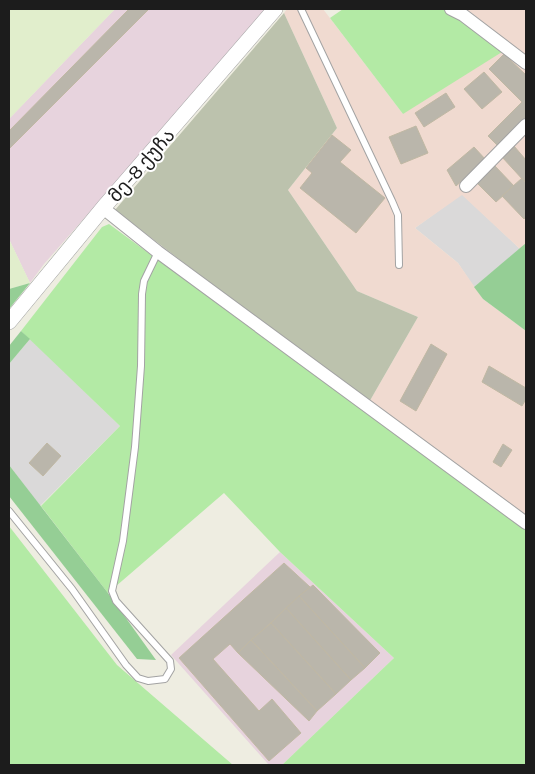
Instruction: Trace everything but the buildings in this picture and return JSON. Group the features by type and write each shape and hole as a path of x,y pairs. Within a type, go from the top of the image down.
{"street":[{"name":"მე-8 ქუჩა","path":"9,322 103,208 275,9"},
{"path":"451,9 463,15 526,63"},
{"path":"466,186 526,125"},
{"path":"103,208 158,252 526,523"}],"lane":[{"path":"301,9 398,215 399,265"},
{"path":"9,511 72,589 138,678 148,681 165,679 171,669 170,661 116,601 112,592 123,541 135,447 141,366 142,294 144,281 158,252"}],"shaded area":[{"path":"9,9 115,9 9,119"},
{"path":"115,9 266,9 44,264 30,283 9,239 9,119"},
{"path":"287,9 323,9 403,114 463,9 526,9 526,243 520,249 462,195 415,228 458,263 483,299 526,331 526,515 368,404 418,317 357,291 288,190 337,128 284,13"},
{"path":"284,13 337,128 288,190 357,291 418,317 368,404 115,210"},
{"path":"462,194 520,249 474,287 458,263 415,228"},
{"path":"9,239 30,283 9,289"},
{"path":"30,339 120,426 40,506 9,465 9,364"},
{"path":"280,552 394,658 282,765 269,765 171,655"}],"green space":[{"path":"343,9 463,9 510,47 403,114 330,18"},
{"path":"109,224 526,530 526,765 282,765 394,658 280,552 224,493 108,593 41,506 120,426 21,331 102,227"},
{"path":"526,243 526,331 483,299 474,287"},
{"path":"30,283 9,309 9,289"},
{"path":"21,331 30,339 9,364 9,346"},
{"path":"9,465 108,593 156,660 137,659 9,496"},
{"path":"9,526 117,665 233,765 9,765"}]}
